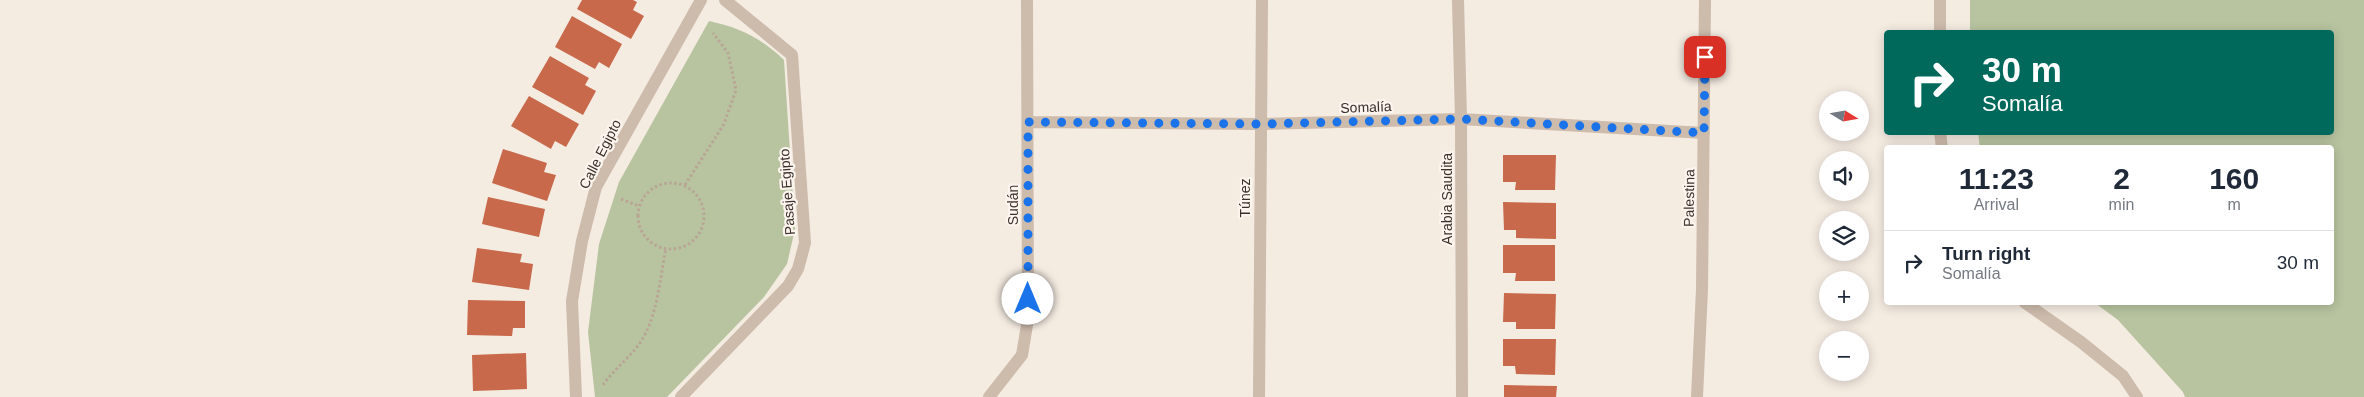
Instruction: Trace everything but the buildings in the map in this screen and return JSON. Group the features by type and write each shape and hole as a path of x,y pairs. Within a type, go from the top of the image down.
{"street":[{"name":"Calle Egipto","path":"576,397 572,301 582,241 596,187 700,0"},
{"name":"Pasaje Egipto","path":"681,397 788,286 798,270 805,244 792,56 725,0"},
{"name":"Sudán","path":"989,397 1022,355 1028,319 1027,0"},
{"name":"Túnez","path":"1259,397 1262,0"},
{"name":"Arabia Saudita","path":"1458,0 1461,119 1462,397"},
{"name":"Palestina","path":"1697,397 1702,290 1705,0"},
{"path":"1940,0 1940,30"},
{"name":"Somalía","path":"1028,122 1260,124 1461,119 1704,133"},
{"path":"2028,305 2081,342 2123,376 2137,397"}],"path":[{"path":"685,185 724,124 736,90 728,53 713,33"},
{"path":"668,183 685,185 700,200 704,210 701,230 686,245 676,249 655,245 646,238 638,217 639,206 644,196 653,188 668,183"},
{"path":"621,199 639,206"},
{"path":"600,388 613,370 643,340 658,290 666,248"}],"green space":[{"path":"1970,0 2364,0 2364,397 2185,397 2183,392 2118,320 2098,305 2334,305 2334,145 1980,145 1978,135 2334,135 2334,30 1970,30"},
{"path":"709,21 750,35 784,60 795,229 787,264 764,297 667,397 595,397 588,332 599,244 619,182"}],"route":[{"path":"1028,299 1028,122 1260,124 1461,119 1704,133 1705,57"}]}
